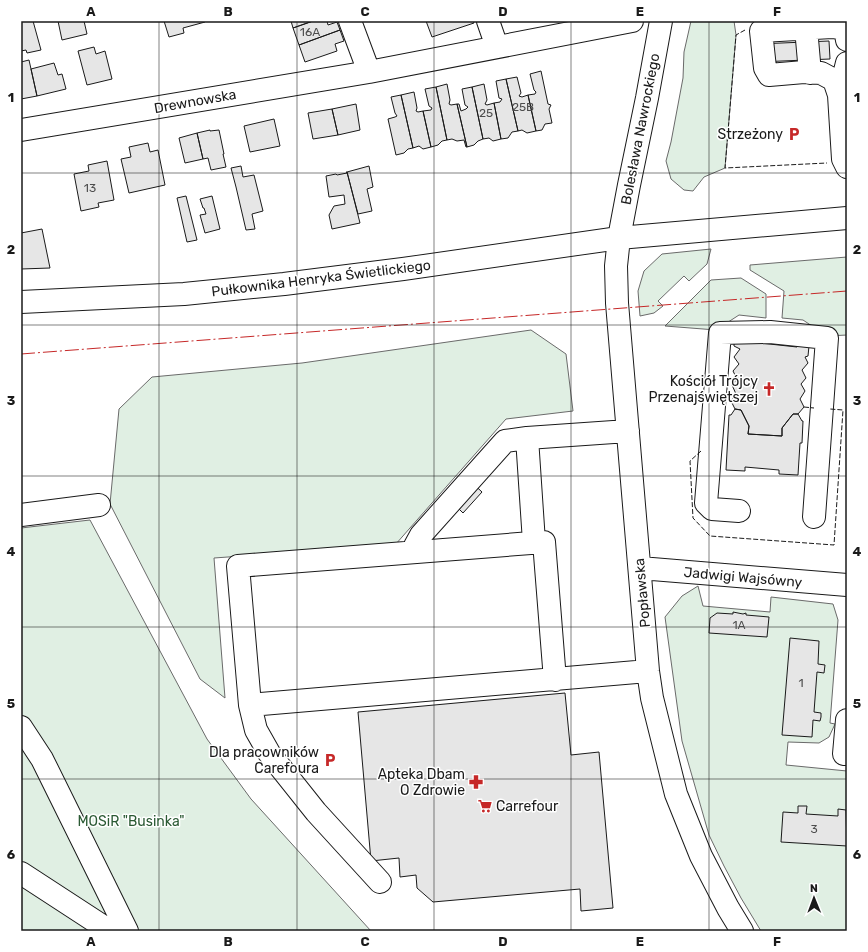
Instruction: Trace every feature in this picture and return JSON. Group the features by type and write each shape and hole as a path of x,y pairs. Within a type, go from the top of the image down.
{"street":[{"path":"350,21 369,72"},
{"path":"488,21 497,47"},
{"name":"Drewnowska","path":"21,130 369,72 632,21"},
{"name":"Bolesława Nawrockiego","path":"619,238 647,98 660,21"},
{"path":"840,95 834,80 821,73 756,73 751,66 750,49 753,36 783,30 832,27 845,29 847,40"},
{"path":"783,30 789,74"},
{"path":"783,30 789,74"},
{"path":"847,63 840,95 843,159 847,167"},
{"name":"Pułkownika Henryka Świetlickiego","path":"21,302 184,294 284,284 403,269 619,238 847,218"},
{"name":"Popławska","path":"619,238 616,266 617,303 648,671 652,698 676,794 701,856 728,908 742,931"},
{"path":"739,511 712,509 706,503 720,333 770,332 827,338 814,517"},
{"path":"415,552 415,546 421,535 505,442 528,438 628,431"},
{"path":"528,438 534,542"},
{"path":"21,515 99,505"},
{"path":"380,882 316,812 269,753 256,730 250,706 238,566 544,542 555,680"},
{"name":"Jadwigi Wajsówny","path":"640,568 847,585"},
{"path":"250,706 648,671"},
{"path":"847,720 844,754 847,754"},
{"path":"21,727 42,759 127,931"},
{"path":"21,873 110,931"}],"green space":[{"path":"691,21 734,21 736,35 725,168 704,177 693,191 684,190 671,179 666,161 683,78 684,52"},
{"path":"711,249 707,264 689,281 684,276 658,301 663,306 654,313 640,316 638,291 644,271 662,254"},
{"path":"847,257 847,335 827,336 803,320 782,318 784,291 750,270 750,265"},
{"path":"741,278 766,294 766,318 739,315 716,330 665,326 711,280"},
{"path":"531,330 566,354 573,411 506,419 395,545 214,558 225,698 200,679 110,504 119,409 152,377 302,363"},
{"name":"MOSiR \"Businka\"","path":"90,520 207,739 251,799 371,931 21,931 21,528"},
{"path":"698,586 703,606 770,612 771,597 833,604 838,620 830,723 835,724 829,737 819,743 788,742 786,765 847,771 847,931 761,931 741,898 709,835 682,741 665,617 682,596"}],"building":[{"path":"21,21 33,21 41,50 27,53 26,50 21,51"},
{"path":"58,21 84,21 87,34 62,40"},
{"path":"164,21 205,22 183,28 184,33 169,37"},
{"path":"291,21 313,21 293,28"},
{"path":"313,21 327,21 328,25 337,22 340,30 299,45 293,28"},
{"path":"426,21 473,21 474,23 432,37"},
{"path":"340,30 344,41 335,44 337,51 305,62 299,45"},
{"path":"829,41 830,59 758,62 758,44"},
{"path":"94,47 96,54 105,51 112,79 87,85 78,51"},
{"path":"29,60 37,96 21,99 21,62"},
{"path":"54,63 58,75 62,74 66,89 37,96 31,69"},
{"path":"541,71 548,104 551,105 549,109 552,123 545,124 542,130 536,131 528,95 535,94 536,92 534,90 530,74"},
{"path":"517,77 521,93 519,96 522,97 528,95 536,131 527,133 522,130 518,131 506,79"},
{"path":"506,79 518,131 512,132 508,138 501,139 494,103 500,102 502,99 499,98 496,81"},
{"path":"447,84 450,100 449,104 457,104 467,147 464,140 447,140 436,87"},
{"path":"484,84 487,100 485,104 487,105 494,103 501,139 493,141 489,138 483,139 472,87"},
{"path":"436,87 447,140 431,147 423,111 431,110 432,108 429,106 425,89"},
{"path":"472,87 483,139 474,145 467,147 457,104 459,104 461,111 468,107 465,105 462,89"},
{"path":"414,92 417,108 416,111 423,111 431,147 423,149 419,146 413,148 401,95"},
{"path":"401,95 413,148 396,155 388,119 397,116 391,97"},
{"path":"356,104 360,130 338,135 332,109"},
{"path":"332,109 338,135 313,139 308,113"},
{"path":"274,119 280,146 250,152 244,126"},
{"path":"210,130 219,130 226,167 211,170 208,158 203,159 197,133"},
{"path":"197,133 203,159 185,163 179,138"},
{"path":"148,143 150,152 158,150 165,185 129,193 121,159 131,157 129,147"},
{"path":"107,161 114,200 98,203 99,207 81,211 74,174 89,171 88,165"},
{"path":"241,166 243,177 254,175 263,211 252,214 255,229 246,230 231,168"},
{"path":"369,166 373,187 367,189 372,211 358,214 347,172"},
{"path":"347,172 360,223 332,229 329,215 334,206 345,204 344,195 329,197 326,176 347,173"},
{"path":"186,196 197,240 187,242 177,198"},
{"path":"212,196 220,229 205,233 200,215 206,214 200,199"},
{"path":"42,229 50,268 21,269 21,233"},
{"name":"Kościół Trójcy Przenajświętszej","path":"734,343 760,343 797,347 797,345 809,346 808,356 805,357 808,363 802,370 806,378 801,384 805,391 800,399 804,407 798,414 793,414 782,428 782,436 748,434 749,426 741,410 735,409 731,401 736,394 732,385 737,379 733,371 739,364 734,357 740,349 734,346"},
{"path":"735,409 741,410 749,426 748,434 782,436 782,428 793,414 798,414 803,421 798,475 779,474 779,470 745,467 745,471 726,470 729,415 731,415"},
{"path":"466,477 482,492 463,513 447,497"},
{"path":"733,612 769,617 767,637 709,633 710,618 717,613 733,614"},
{"path":"790,638 819,641 818,664 825,665 824,673 817,672 814,712 821,713 821,717 820,721 813,720 812,737 782,735"},
{"name":"Carrefour","path":"565,693 571,755 599,752 613,908 581,911 580,889 433,902 417,888 416,875 400,877 399,858 371,861 358,712"},
{"path":"798,806 807,806 806,814 838,816 838,809 846,810 847,846 781,842 783,812 798,813"}],"fence":[{"path":"745,30 736,35 725,168 827,163"},
{"path":"804,407 814,408"},
{"path":"701,451 690,461 693,518 710,536 834,545 843,410 830,409"}],"power":[{"path":"21,354 847,291"}],"place":[{"name":"Strzeżony","path":"794,134"},
{"name":"Kościół Trójcy Przenajświętszej","path":"769,389"},
{"name":"Dla pracowników Carefoura","path":"330,760"},
{"name":"Apteka Dbam O Zdrowie","path":"476,782"},
{"name":"Carrefour","path":"485,806"}]}
